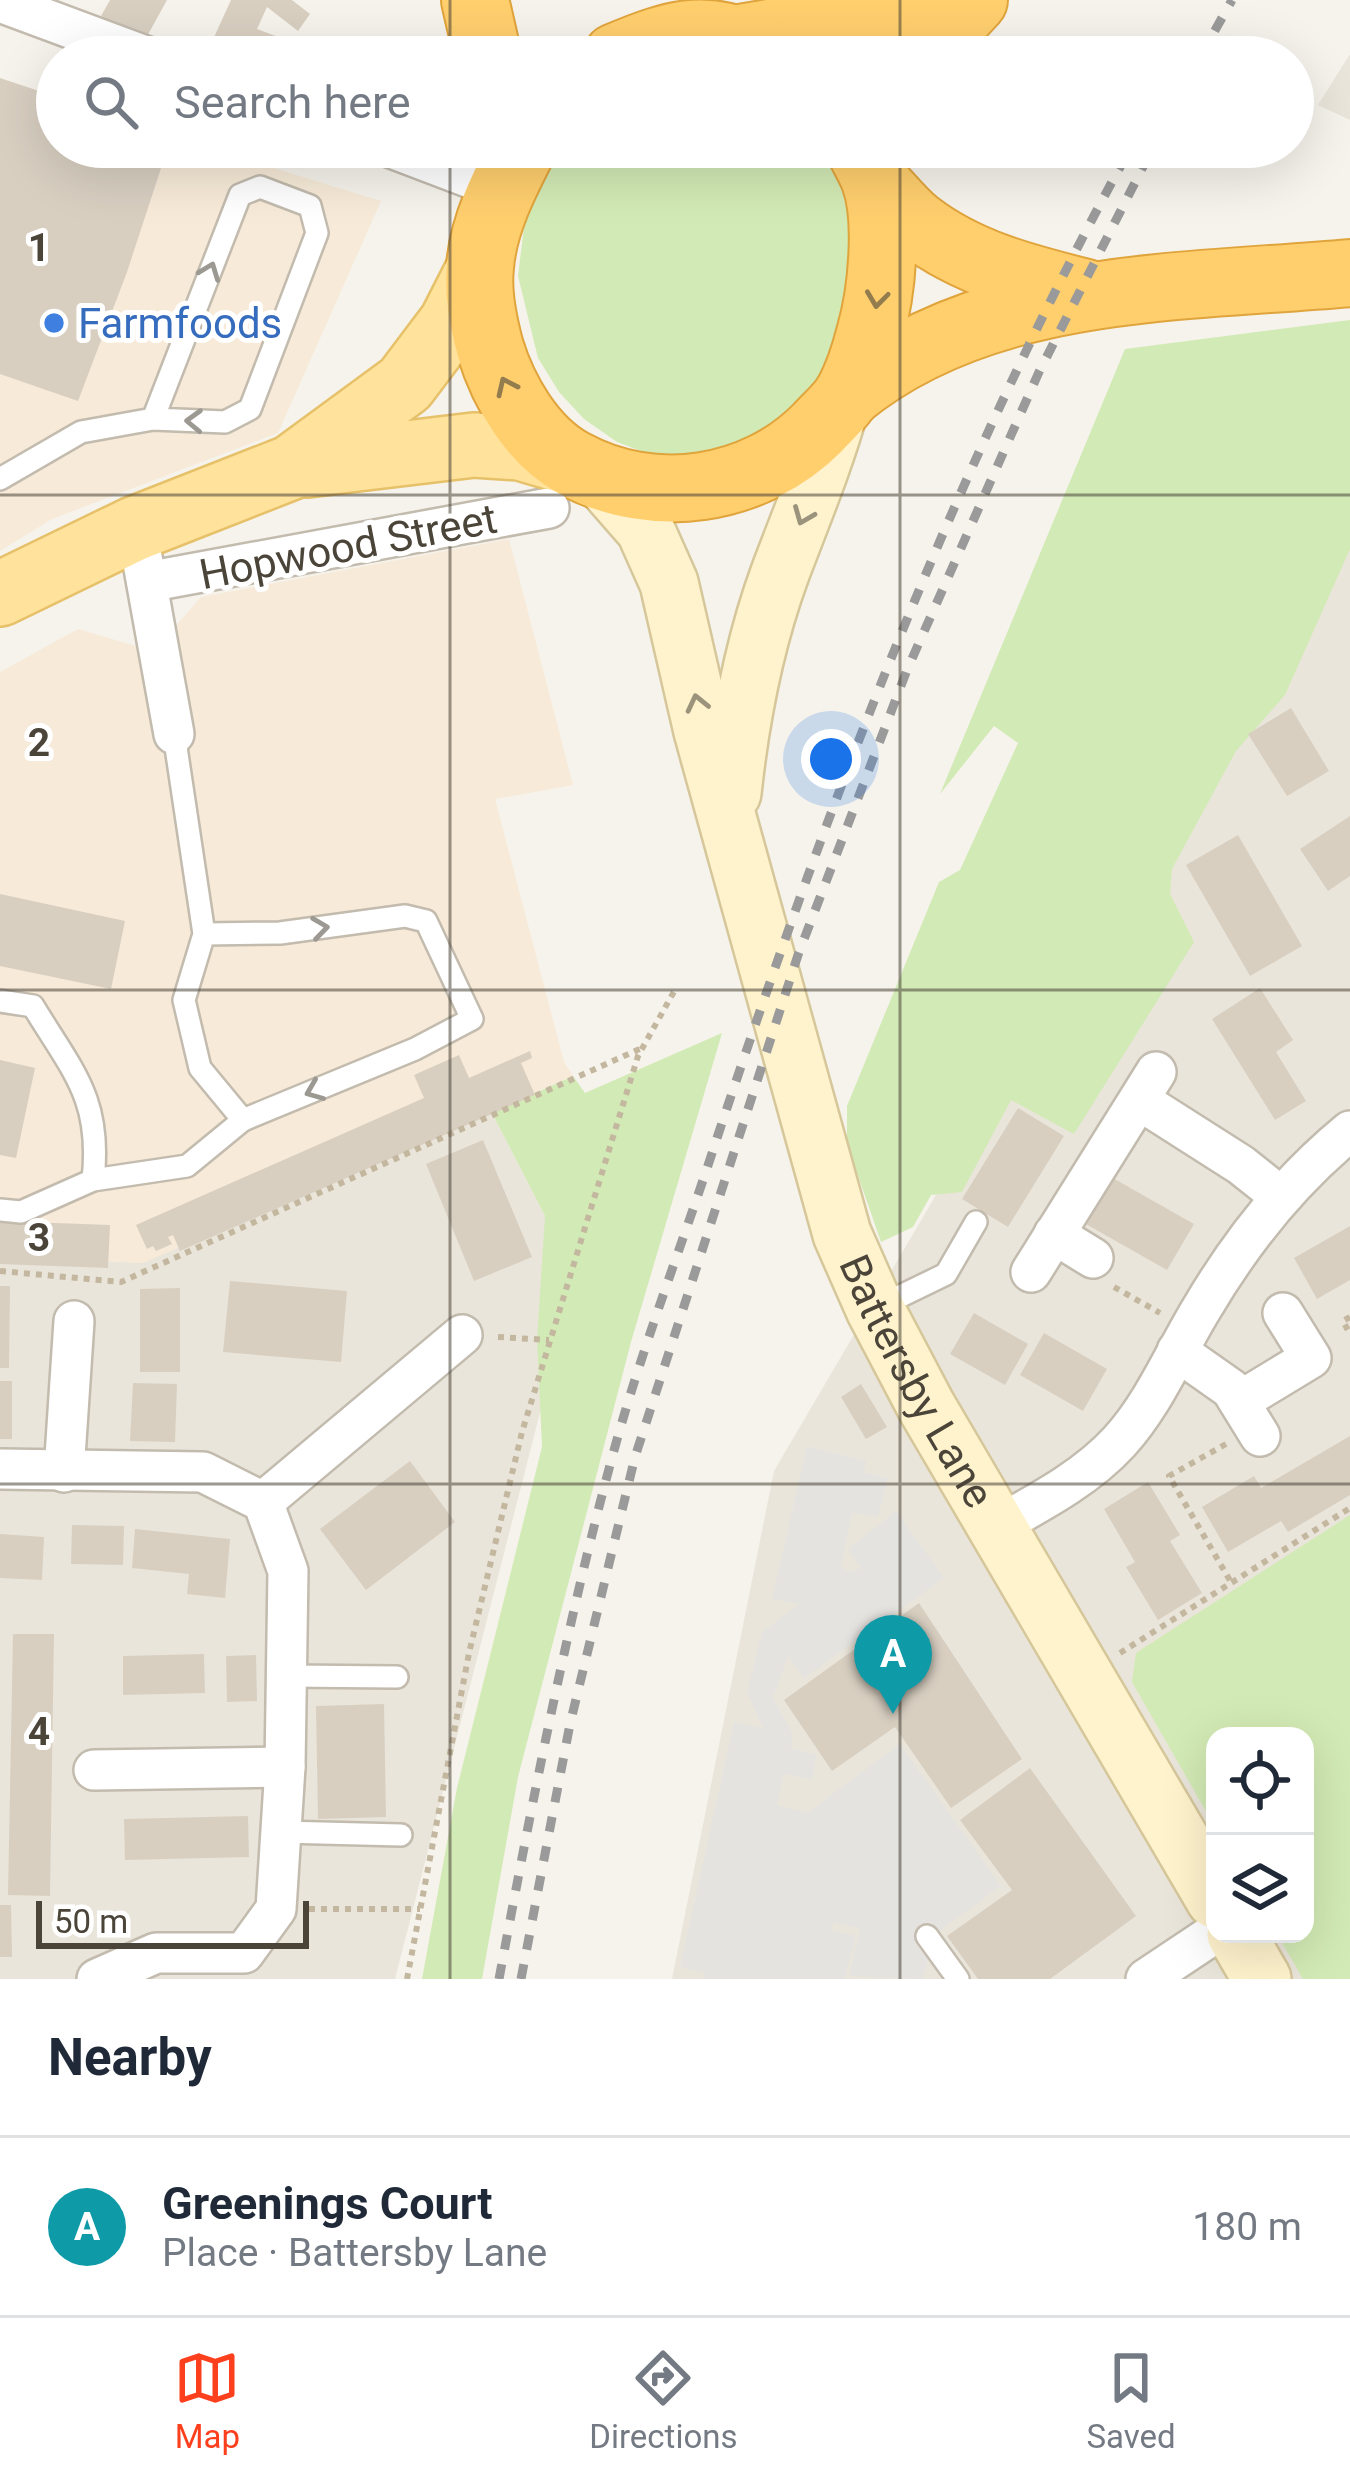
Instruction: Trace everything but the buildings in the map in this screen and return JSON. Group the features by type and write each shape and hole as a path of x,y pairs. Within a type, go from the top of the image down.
{"highway":[{"path":"475,0 483,36"},
{"path":"640,0 725,36"},
{"path":"769,36 870,16 906,0"},
{"path":"941,36 974,0"},
{"path":"507,168 479,266 481,315 494,362 515,406 572,482 661,490 704,487 754,473 798,448 878,370 966,326 1095,296 1350,273"},
{"path":"843,400 862,362 875,317 881,266 871,168"},
{"path":"874,168 915,224 967,256 1003,272 1095,296"}],"main road":[{"path":"0,594 141,555 292,467 406,384 451,323 479,266"},
{"path":"292,467 474,445 520,448 572,482"}],"street":[{"path":"0,2 91,36"},
{"name":"Battersby Lane","path":"730,815 738,733 762,630 843,400"},
{"name":"Battersby Lane","path":"572,482 645,530 669,583 826,1184 875,1309 926,1406 1206,1884"},
{"name":"Hopwood Street","path":"141,555 572,482"},
{"path":"141,555 174,734"},
{"path":"1031,1271 1148,1086 1280,1196"},
{"path":"998,1526 1105,1456 1139,1418 1248,1237 1280,1196 1350,1131"},
{"path":"1054,1234 1093,1258"},
{"path":"1183,1340 1252,1422 1311,1358 1283,1313"},
{"path":"64,1472 74,1321"},
{"path":"263,1502 462,1335"},
{"path":"0,1469 203,1472 263,1502 288,1571 285,1767 276,1909 244,1953 156,1953 97,1979"},
{"path":"94,1769 285,1767"},
{"path":"1146,1979 1206,1939"},
{"path":"1241,1943 1262,1979"}],"lane":[{"path":"0,478 81,432 152,419 225,422 250,409 317,233 310,206 260,187 239,195 152,419"},
{"path":"174,734 203,934 184,1000 200,1067 243,1120"},
{"path":"0,1210 21,1212 93,1180 187,1166 243,1120 416,1049 472,1019 426,921 406,916 280,933 203,934"},
{"path":"0,1001 33,1006 86,1093 98,1139 93,1180"},
{"path":"875,1309 946,1274 976,1222"},
{"path":"287,1676 397,1677"},
{"path":"281,1832 401,1834"},
{"path":"927,1936 958,1979"}],"path":[{"path":"407,1979 470,1653 522,1432 638,1056 676,988"},
{"path":"0,1271 121,1282 647,1046"},
{"path":"1093,1258 1096,1276 1183,1340"},
{"path":"1350,1317 1342,1321 1350,1334"},
{"path":"462,1335 549,1340"},
{"path":"1233,1584 1168,1476 1252,1422"},
{"path":"1117,1654 1350,1508"},
{"path":"276,1909 420,1909"}],"shaded area":[{"path":"1350,54 1350,120 1318,105"},
{"path":"161,168 273,168 381,201 278,433 52,519 0,551 0,229 127,271"},
{"path":"1350,489 1350,1979 672,1979 774,1471"},
{"path":"509,539 573,785 495,799 564,1062 573,1076 143,1263 0,1258 0,672 78,629 139,647 173,629 201,597"},
{"path":"492,1113 545,1216 556,1350 395,1979 0,1979 0,1258"},
{"path":"807,1446 866,1461 864,1472 888,1478 878,1517 852,1513 841,1567 850,1572 861,1568 848,1549 896,1511 944,1578 804,1678 788,1656 773,1698 793,1734 791,1748 817,1755 812,1780 784,1774 777,1805 807,1813 900,1744 1001,1886 938,1932 922,1979 849,1976 860,1929 834,1922 831,1930 856,1936 845,1979 704,1979 705,1973 680,1967 734,1722 763,1728 747,1693 762,1632 799,1604 772,1599"}],"green space":[{"path":"547,168 835,168 851,221 851,309 816,397 733,453 688,458 649,454 617,442 584,419 559,392 538,358 518,276 524,227"},
{"path":"1350,320 1350,549 1285,695 1236,751 1172,869 1170,894 1194,942 1074,1134 1011,1100 962,1192 931,1195 913,1227 881,1242 847,1144 847,1106 939,882 960,870 1018,743 994,726 940,794 1125,349"},
{"path":"722,1033 631,1342 518,1777 482,1979 422,1979 457,1788 542,1447 537,1340 545,1216 492,1113 573,1076 585,1093"},
{"path":"1350,1515 1350,1979 1303,1979 1282,1943 1314,1943 1314,1727 1206,1727 1206,1811 1132,1682 1136,1653"}],"railway":[{"path":"1212,36 1232,0"},
{"path":"499,1979 565,1650 613,1454 760,1011 852,758 954,509 1009,386 1120,168"},
{"path":"521,1979 570,1724 635,1457 798,955 907,670 1039,372 1142,168"}],"place":[{"name":"Farmfoods","path":"54,323"},
{"name":"Greenings Court","path":"893,1714"}]}
